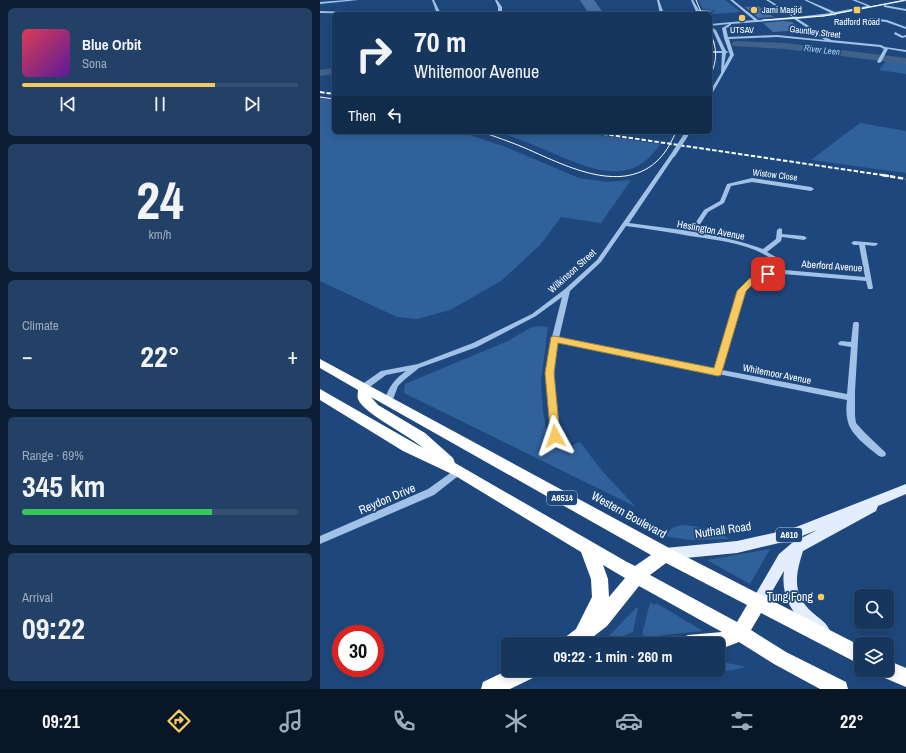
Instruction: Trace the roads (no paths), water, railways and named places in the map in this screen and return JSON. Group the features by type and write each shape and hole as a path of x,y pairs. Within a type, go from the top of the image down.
{"highway":[{"name":"Western Boulevard","path":"320,363 665,554 854,652"},
{"path":"364,387 364,398 373,408 420,437 458,471"},
{"path":"320,394 408,447 458,471 587,547 740,633 828,687"},
{"path":"576,637 592,618 602,592 599,572 587,547"},
{"path":"579,637 601,620 637,575 665,554"},
{"name":"Nuthall Road","path":"740,633 758,602"},
{"path":"725,640 740,633"},
{"path":"894,672 906,678"},
{"path":"490,689 514,677"}],"main road":[{"name":"Nuthall Road","path":"665,554 737,547 792,534 906,489"},
{"name":"Nuthall Road","path":"758,602 784,558 797,547 906,489"},
{"path":"797,547 789,570 789,582 797,607 838,644"}],"street":[{"path":"320,3 357,0"},
{"path":"434,0 438,12"},
{"path":"496,0 500,7 500,12"},
{"path":"658,0 661,12"},
{"path":"692,0 698,12"},
{"path":"731,0 757,21"},
{"path":"767,0 832,42"},
{"path":"805,0 837,14"},
{"path":"854,0 872,7"},
{"path":"712,24 723,26 763,20 837,14 906,0"},
{"path":"881,5 906,10"},
{"path":"705,12 712,11"},
{"path":"320,12 332,12"},
{"path":"869,19 887,21 906,28"},
{"path":"712,24 757,21"},
{"path":"722,73 726,45 719,28 727,22"},
{"path":"712,26 724,52"},
{"path":"712,90 732,55 723,26"},
{"path":"895,33 903,37 906,36"},
{"name":"Gauntley Street","path":"726,38 776,36 906,51"},
{"path":"712,49 721,47"},
{"path":"712,52 728,52 729,47"},
{"path":"881,59 886,48"},
{"name":"Wilkinson Street","path":"364,387 384,373 419,366 475,345 534,315 567,290 599,261 687,134"},
{"name":"Wistow Close","path":"691,234 706,211 722,202 729,185 744,180 752,180 811,189"},
{"name":"Heslington Avenue","path":"626,224 730,241 763,252 772,257 783,272"},
{"path":"763,252 779,240 780,232 804,238"},
{"path":"854,243 875,244"},
{"name":"Aberford Avenue","path":"862,243 870,288"},
{"name":"Aberford Avenue","path":"718,372 742,291 752,281 768,274 783,272 868,279"},
{"path":"558,444 555,436 550,373 554,339 560,322 567,290"},
{"path":"856,324 851,421 862,436 882,454"},
{"name":"Whitemoor Avenue","path":"554,339 851,398"},
{"path":"841,343 854,345"},
{"name":"Wilkinson Street","path":"389,400 393,386 397,380 419,366"},
{"name":"Reydon Drive","path":"320,540 431,492 458,471"}],"waterway":[{"name":"River Leen","path":"737,44 785,46 906,61"},
{"name":"River Leen","path":"320,73 332,71"}],"tram line":[{"path":"696,0 701,12"},
{"path":"763,20 824,16 905,0"},
{"path":"712,38 716,54 712,72"},
{"path":"320,97 332,99"},
{"path":"487,134 573,168 608,176 625,176 641,172 656,162 668,148 675,134"}],"railway":[{"path":"320,92 332,94"},
{"path":"604,134 889,176"},
{"path":"882,175 906,179"}],"place":[{"name":"Jami Masjid","path":"754,10"},
{"name":"Radford Road","path":"857,10"},
{"name":"UTSAV","path":"742,18"},
{"name":"Tung Fong","path":"821,597"}]}
